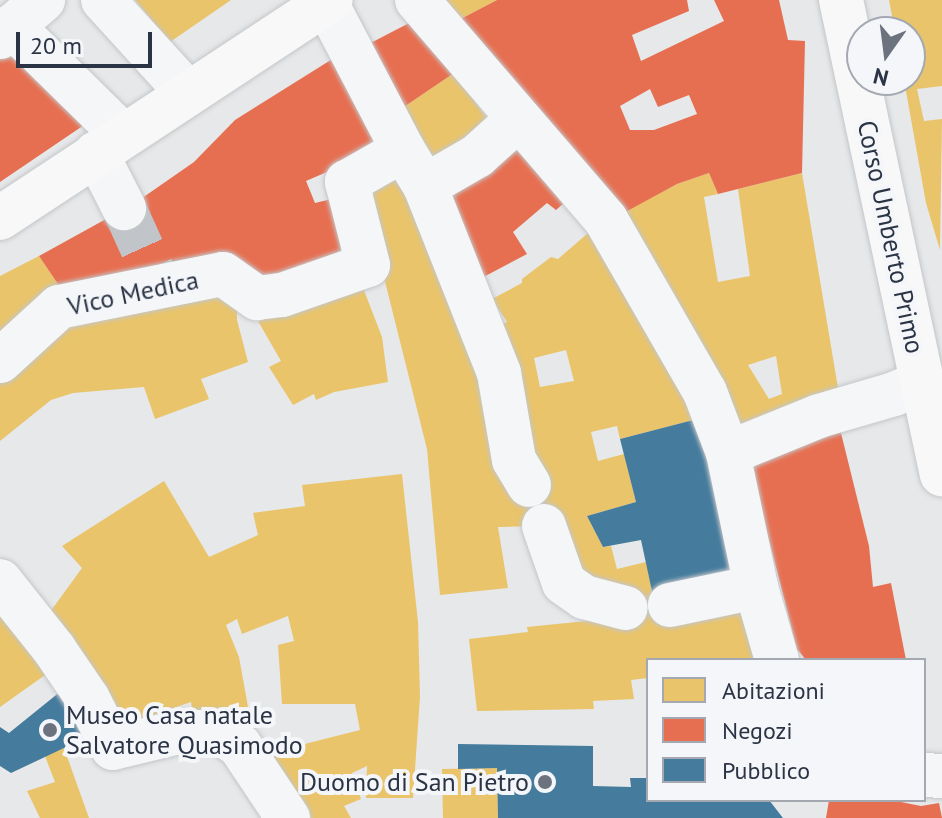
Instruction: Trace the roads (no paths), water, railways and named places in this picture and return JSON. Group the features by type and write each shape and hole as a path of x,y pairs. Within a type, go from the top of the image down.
{"street":[{"path":"103,0 188,93"},
{"name":"Corso Umberto Primo","path":"841,0 942,474"},
{"path":"0,218 188,93 311,5 414,168 499,373 514,460 529,485"},
{"path":"426,11 606,220 705,392 728,453 756,587 776,658"},
{"path":"18,21 110,144 124,208"},
{"path":"414,168 477,156 518,119"},
{"name":"Vico Medica","path":"0,361 59,307 158,284 223,274 257,298 269,297 368,265 347,182 414,168"},
{"path":"728,453 819,416 894,394 922,382"},
{"path":"544,526 564,583 584,597 626,608"},
{"path":"0,581 63,661 88,699 113,748 178,732 220,732 240,746 288,818"},
{"path":"670,605 756,587"}],"tunnel":[{"path":"124,208 156,279"}],"place":[{"name":"Museo Casa natale Salvatore Quasimodo","path":"50,730"},
{"name":"Duomo di San Pietro","path":"545,782"}]}
